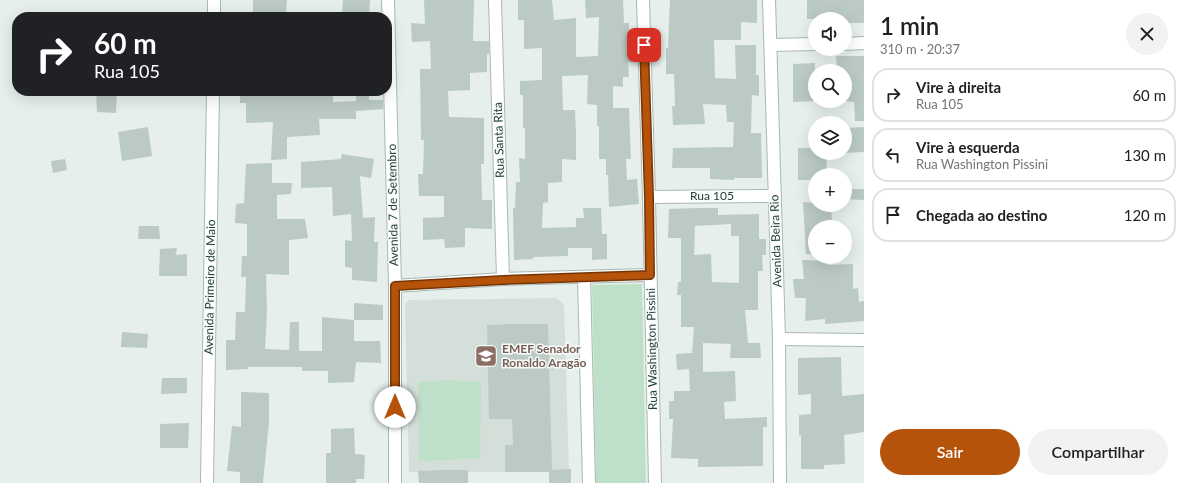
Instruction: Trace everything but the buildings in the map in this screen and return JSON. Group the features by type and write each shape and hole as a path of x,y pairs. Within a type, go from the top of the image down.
{"street":[{"path":"214,0 214,12"},
{"name":"Avenida 7 de Setembro","path":"388,0 388,12"},
{"name":"Rua Santa Rita","path":"495,0 503,280"},
{"name":"Rua Washington Pissini","path":"643,0 655,483"},
{"name":"Avenida Beira Rio","path":"769,0 779,339 780,483"},
{"path":"771,45 808,44"},
{"path":"852,44 864,44"},
{"name":"Avenida Primeiro de Maio","path":"207,483 213,96"},
{"name":"Avenida 7 de Setembro","path":"390,96 395,286 395,483"},
{"name":"Rua 105","path":"649,197 775,196"},
{"path":"395,286 503,280 650,275"},
{"path":"584,277 589,483"},
{"path":"779,339 864,340"}],"shaded area":[{"name":"EMEF Senador Ronaldo Aragão","path":"556,298 564,304 569,472 409,472 405,304 409,300"}],"green space":[{"path":"642,284 646,483 596,483 592,285"},
{"path":"449,380 481,382 480,458 419,461 418,382"}],"place":[{"name":"EMEF Senador Ronaldo Aragão","path":"486,356"}],"route":[{"path":"395,407 395,286 503,280 650,275 644,45"}]}
